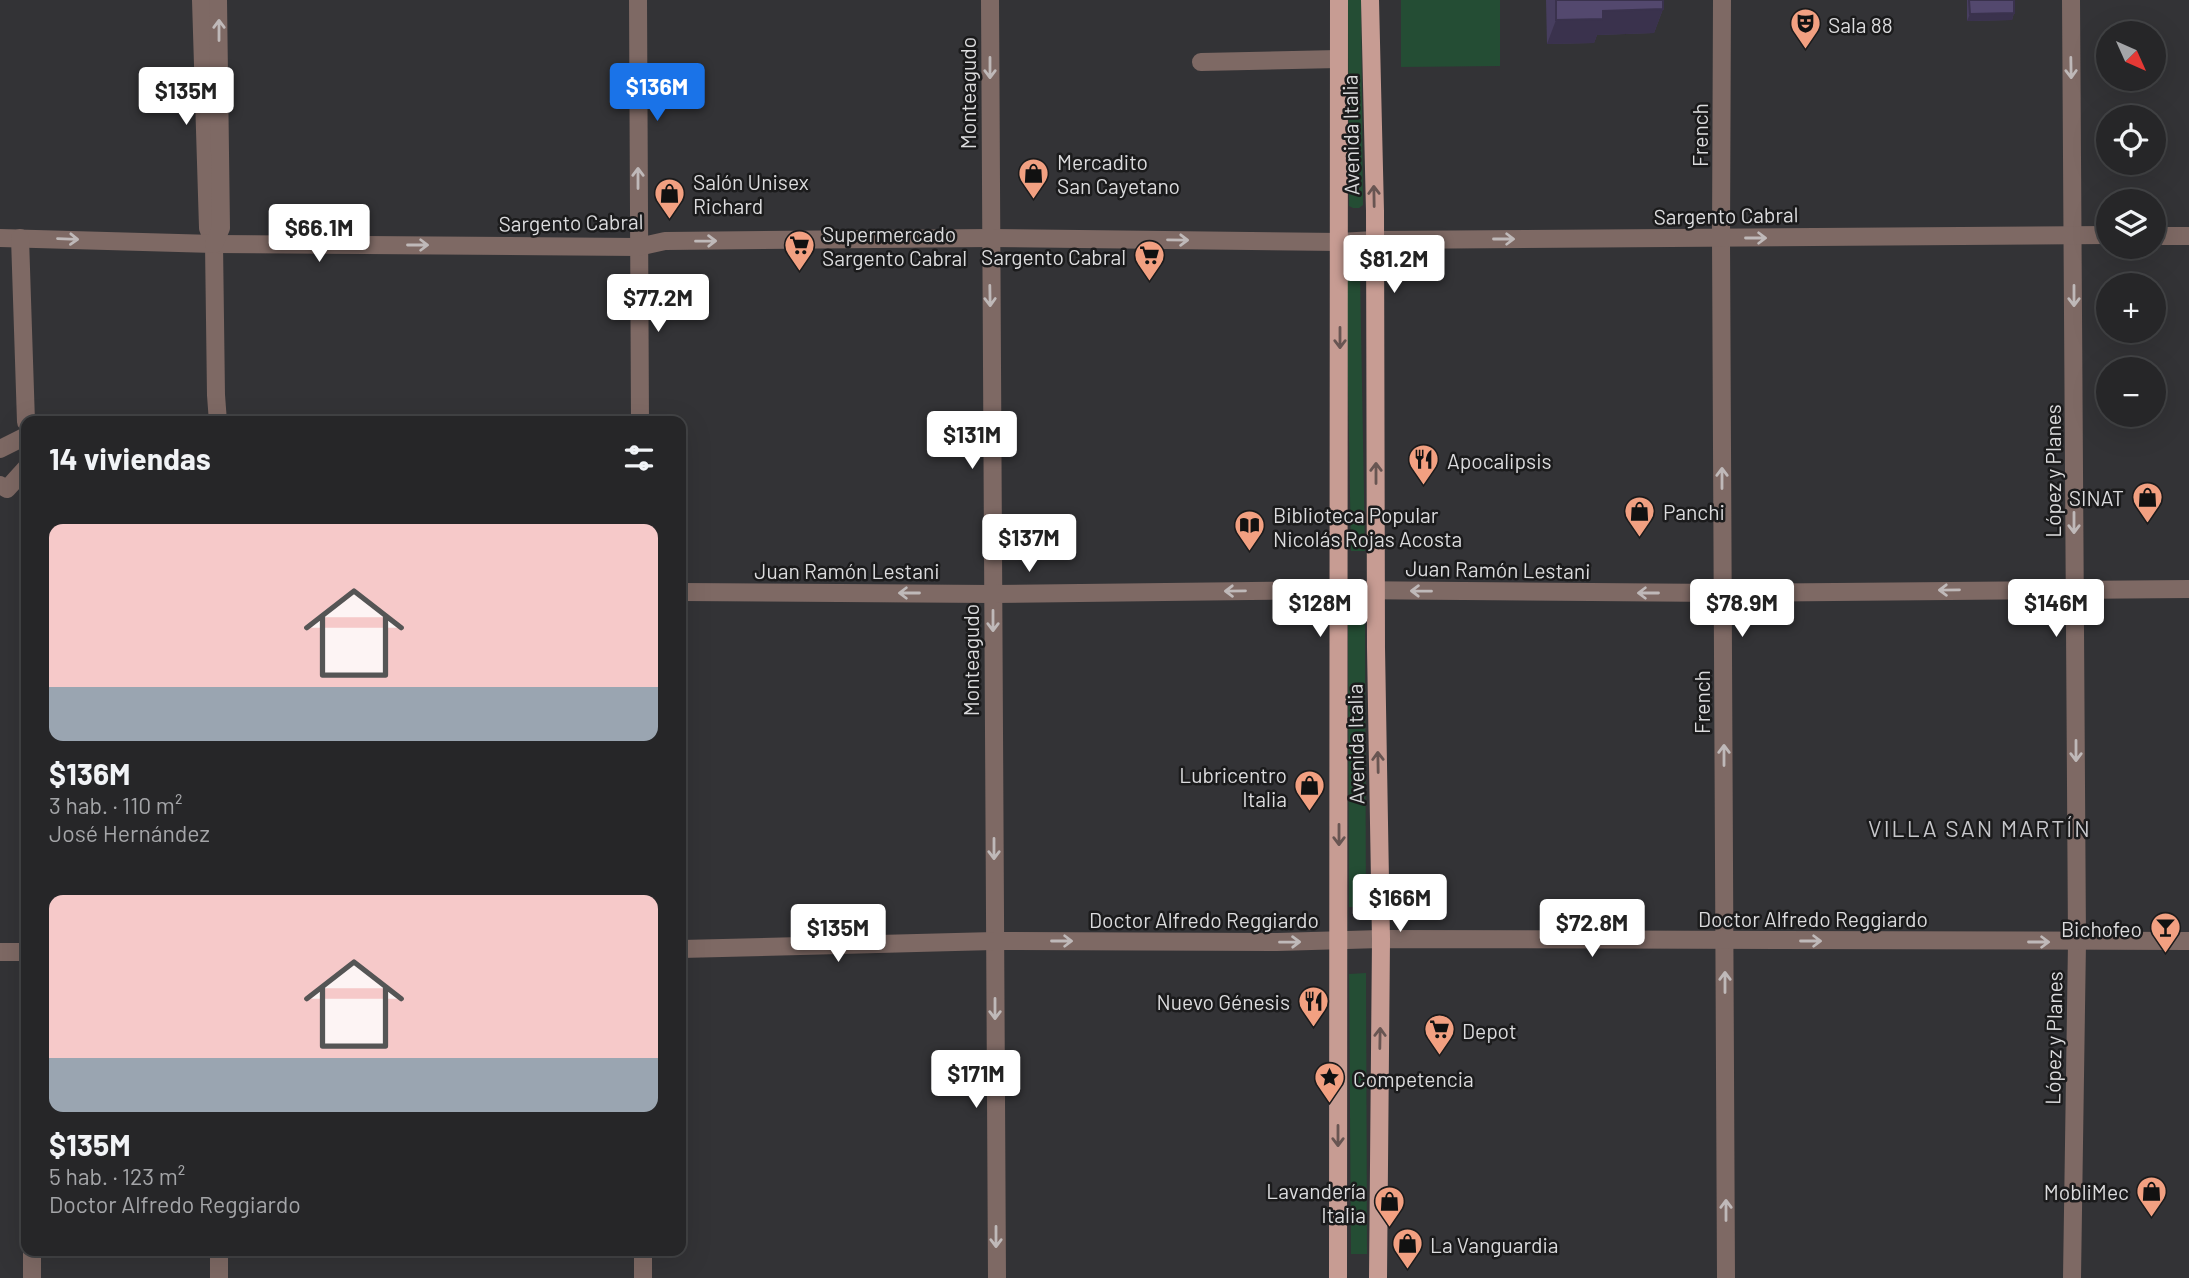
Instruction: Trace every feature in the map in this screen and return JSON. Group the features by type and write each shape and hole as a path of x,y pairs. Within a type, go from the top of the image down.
{"main road":[{"name":"Avenida Italia","path":"1338,1278 1339,0"},
{"name":"Avenida Italia","path":"1370,0 1381,940 1378,1278"}],"street":[{"path":"201,0 208,228 214,244 218,416"},
{"path":"214,244 221,228 218,0"},
{"path":"638,0 640,416"},
{"name":"Monteagudo","path":"990,0 989,238 997,1278"},
{"name":"French","path":"1722,0 1726,1278"},
{"name":"López y Planes","path":"2071,0 2077,942 2072,1278"},
{"path":"1201,62 1338,59"},
{"name":"Sargento Cabral","path":"0,238 214,244 638,247 664,241 989,238 1340,242 2096,235"},
{"path":"2166,236 2189,236"},
{"path":"20,238 26,416"},
{"path":"0,449 21,438"},
{"path":"0,485 7,489 21,474"},
{"name":"Juan Ramón Lestani","path":"686,592 993,594 1377,590 1723,593 2189,589"},
{"name":"Doctor Alfredo Reggiardo","path":"686,949 994,941 2189,941"},
{"path":"0,952 21,952"},
{"path":"32,1256 32,1278"},
{"path":"219,1256 219,1278"},
{"path":"643,1256 643,1278"}],"green space":[{"path":"1348,0 1361,0 1363,205 1359,208 1349,206"},
{"path":"1401,0 1500,0 1500,66 1401,67"},
{"path":"1360,273 1365,551 1351,551 1346,274"},
{"path":"1348,619 1365,619 1366,907 1349,907"},
{"path":"1366,973 1367,1254 1351,1254 1349,974"}],"building":[{"path":"1556,0 1663,0 1663,9 1603,11 1603,19 1556,20"},
{"path":"1969,0 2014,0 2014,13 1970,14"}],"place":[{"name":"Sala 88","path":"1805,51"},
{"name":"Mercadito San Cayetano","path":"1034,200"},
{"name":"Salón Unisex Richard","path":"670,220"},
{"name":"Supermercado Sargento Cabral","path":"799,272"},
{"name":"Sargento Cabral","path":"1149,283"},
{"name":"Apocalipsis","path":"1424,487"},
{"name":"SINAT","path":"2147,524"},
{"name":"Panchi","path":"1640,538"},
{"name":"Biblioteca Popular Nicolás Rojas Acosta","path":"1250,553"},
{"name":"Lubricentro Italia","path":"1310,813"},
{"name":"Bichofeo","path":"2165,955"},
{"name":"Nuevo Génesis","path":"1313,1028"},
{"name":"Depot","path":"1439,1057"},
{"name":"Competencia","path":"1330,1105"},
{"name":"MobliMec","path":"2152,1218"},
{"name":"Lavandería Italia","path":"1389,1229"},
{"name":"La Vanguardia","path":"1407,1271"}],"district":[{"name":"VILLA SAN MARTÍN","path":"1980,828"}]}
